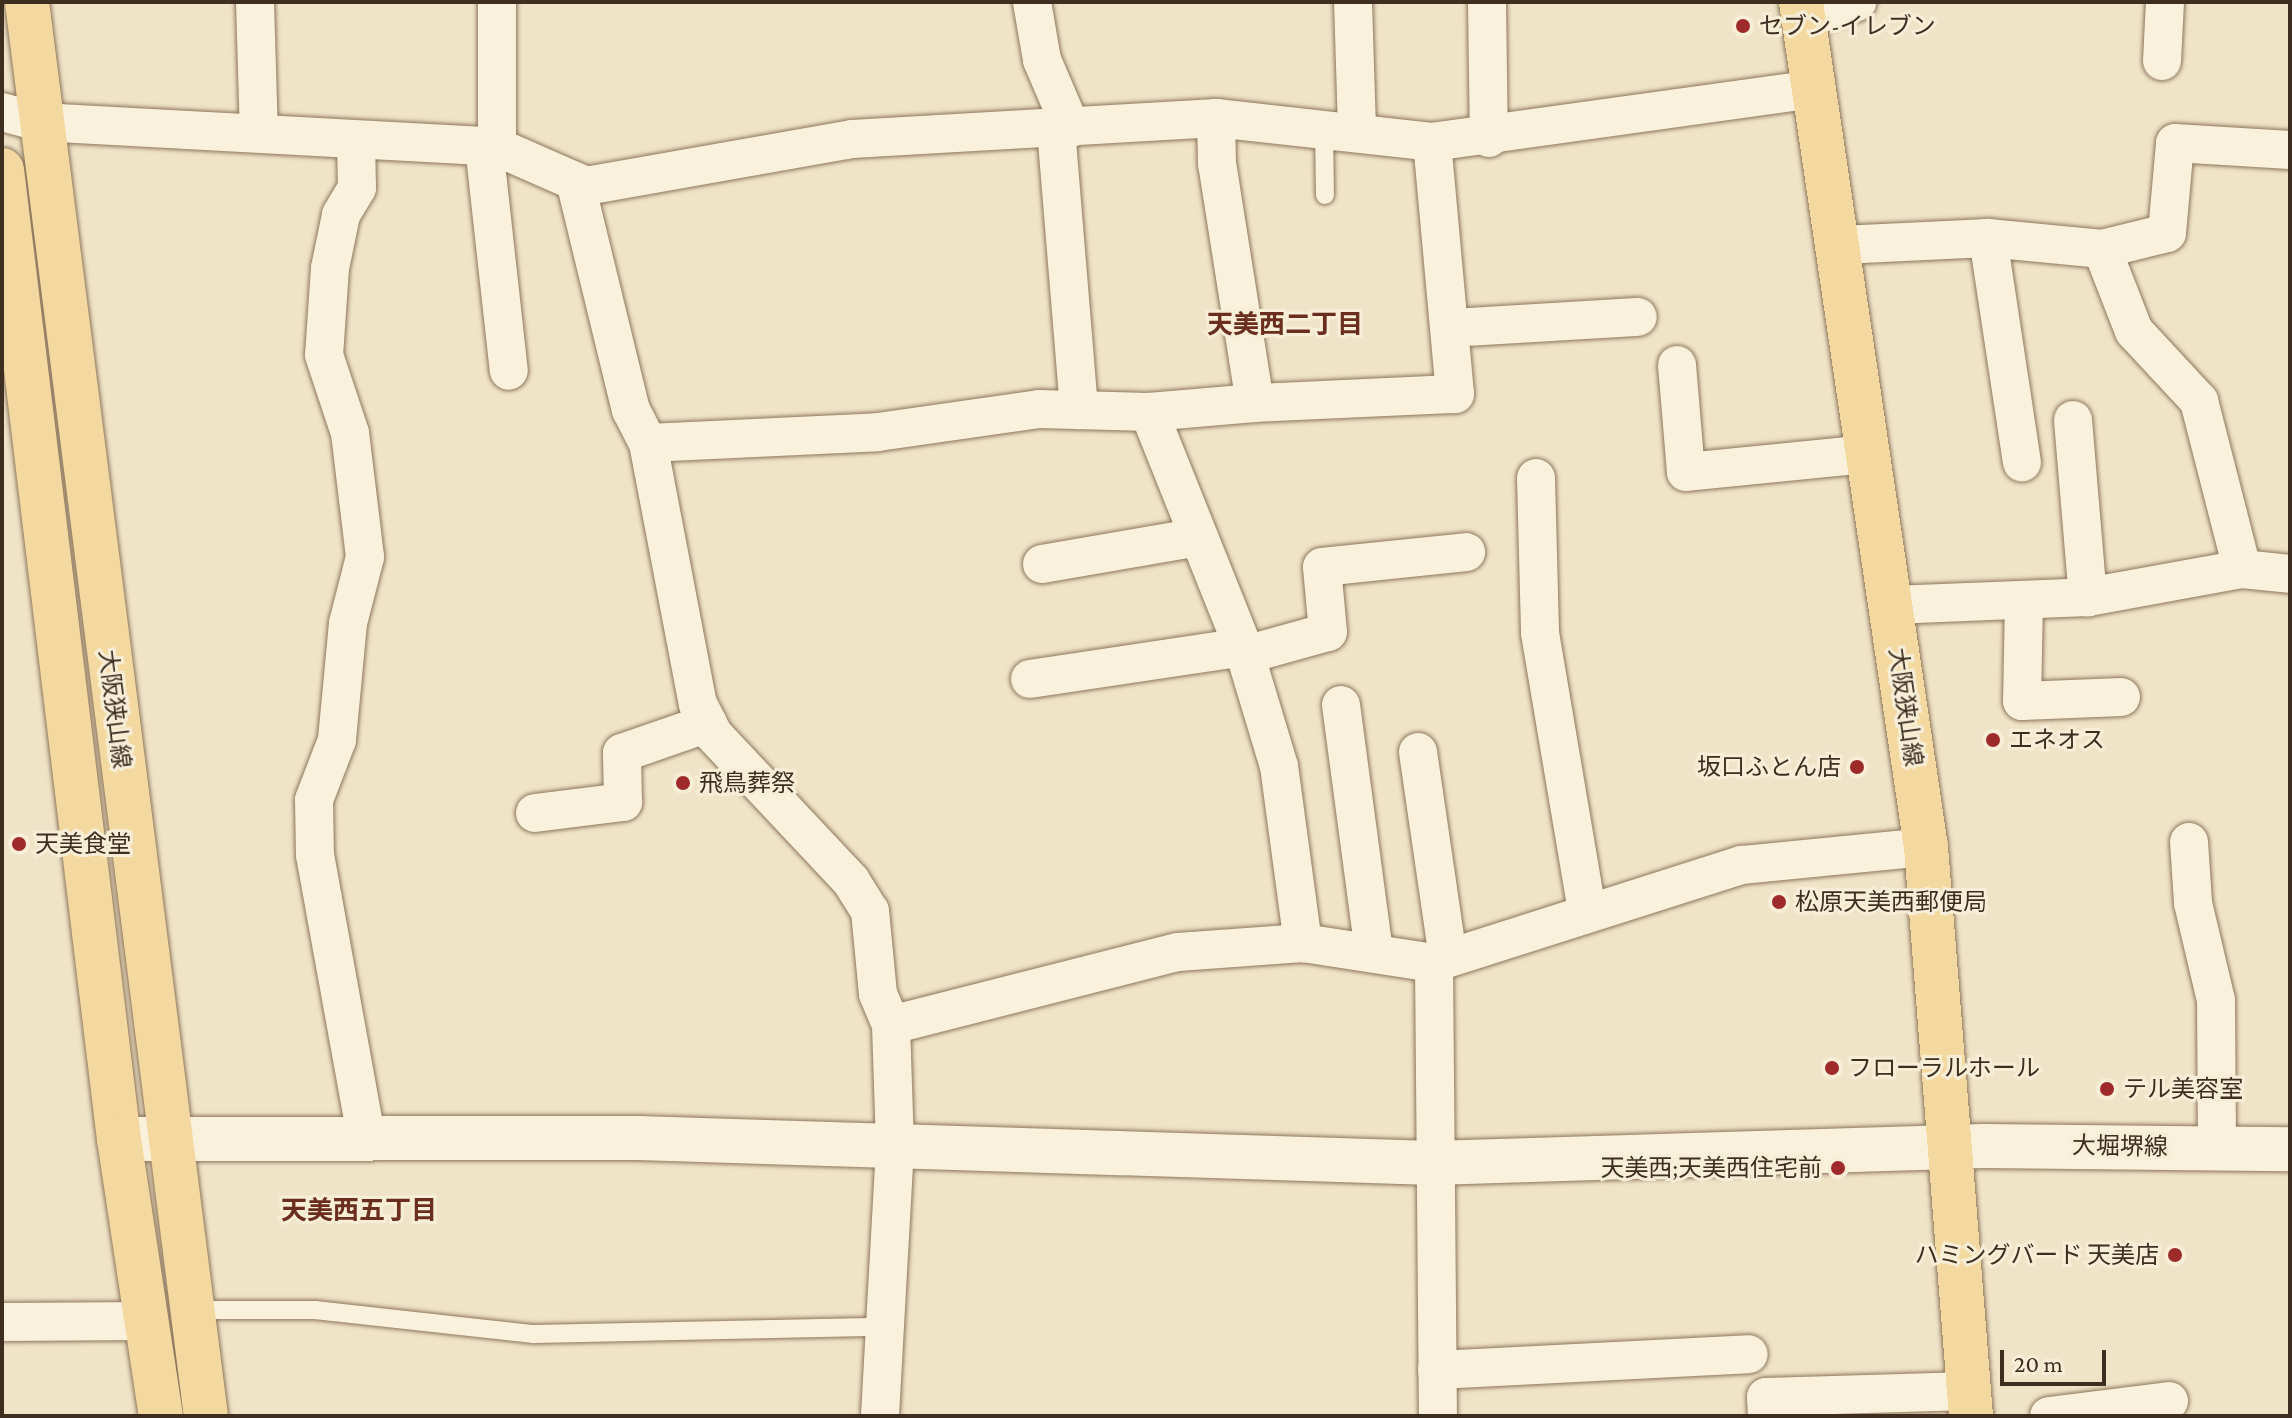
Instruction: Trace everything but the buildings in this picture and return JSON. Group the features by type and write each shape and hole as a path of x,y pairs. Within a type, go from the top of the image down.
{"main road":[{"name":"大阪狭山線","path":"27,2 21,117 169,1138 206,1416"},
{"name":"大阪狭山線","path":"1802,10 1841,245 1867,454 1926,847 1970,1404"},
{"name":"大阪狭山線","path":"2,170 119,1139 161,1416"}],"street":[{"path":"255,2 259,133"},
{"path":"497,2 490,147 509,371"},
{"path":"1032,2 1042,60 1064,128 1079,410"},
{"path":"1340,128 1353,2"},
{"path":"1487,2 1489,138"},
{"path":"1802,10 1857,2"},
{"path":"2162,61 2165,2"},
{"path":"21,117 490,147 586,186 852,139 1216,118 1340,128 1432,142 1489,138 1815,89"},
{"path":"1216,118 1217,164 1255,403"},
{"path":"356,140 357,188 341,215 330,268 324,355 350,433 365,557 348,623 337,740 314,800 315,855 367,1140"},
{"path":"648,443 878,432 1079,410 1149,412 1255,403 1455,394 1432,142"},
{"path":"1841,245 1988,238 2102,249 2167,233 2175,143 2290,150"},
{"path":"575,181 631,410 648,443 678,627 708,723 864,901 891,1025 895,1147 881,1327 880,1416"},
{"path":"1988,238 2022,462"},
{"path":"2102,249 2134,331 2199,401 2242,569"},
{"path":"1451,328 1638,317"},
{"path":"1677,365 1686,472 1867,454"},
{"path":"1149,412 1244,651 1279,766 1303,943"},
{"path":"2073,420 2088,597"},
{"path":"1536,478 1540,633 1587,911"},
{"path":"1042,564 1199,537"},
{"path":"1030,679 1244,651 1328,632 1322,567 1466,552"},
{"path":"1892,605 2088,597 2242,569 2290,574"},
{"path":"2024,600 2022,701 2121,697"},
{"path":"1341,705 1374,951"},
{"path":"535,813 623,802 622,753 640,741 684,736 708,723"},
{"path":"1418,752 1441,961 1433,1163 1438,1416"},
{"path":"2189,842 2193,903 2216,1000 2217,1147"},
{"path":"891,1025 1178,952 1303,943 1441,961 1587,911 1742,865 1926,847"},
{"name":"大堀堺線","path":"119,1139 638,1138 1433,1163 1950,1147 2290,1149"},
{"path":"2,1322 146,1321"},
{"path":"1437,1370 1749,1354"},
{"path":"1767,1416 1766,1397 1970,1404"},
{"path":"2049,1416 2179,1410"}],"lane":[{"path":"1325,195 1340,128"},
{"path":"192,1310 315,1310 534,1334 881,1327"}],"place":[{"name":"セブン-イレブン","path":"1743,26"},
{"name":"エネオス","path":"1993,740"},
{"name":"坂口ふとん店","path":"1857,767"},
{"name":"飛鳥葬祭","path":"683,783"},
{"name":"天美食堂","path":"19,844"},
{"name":"松原天美西郵便局","path":"1779,902"},
{"name":"フローラルホール","path":"1832,1068"},
{"name":"テル美容室","path":"2107,1089"},
{"name":"天美西;天美西住宅前","path":"1838,1168"},
{"name":"ハミングバード 天美店","path":"2175,1255"}],"district":[{"name":"天美西二丁目","path":"1285,325"},
{"name":"天美西五丁目","path":"359,1211"}]}
